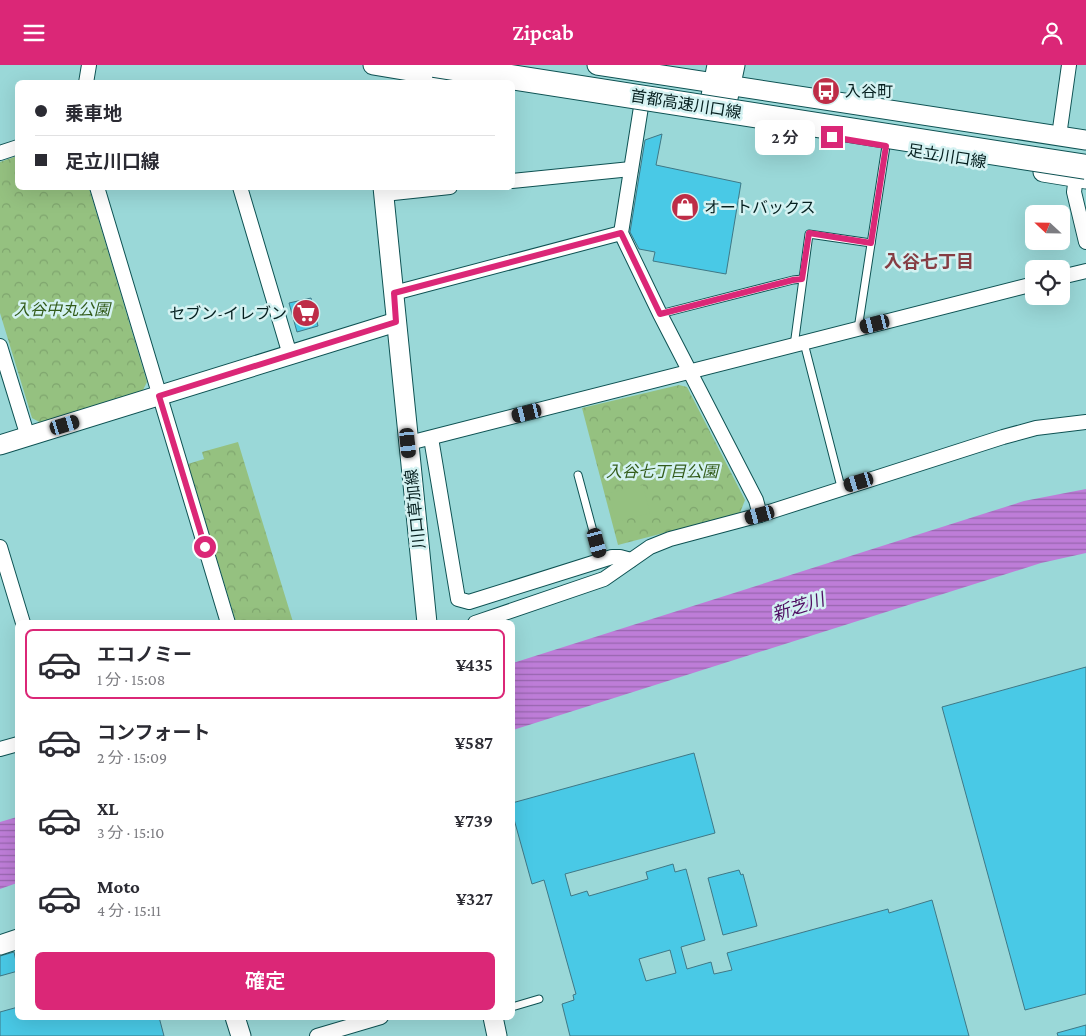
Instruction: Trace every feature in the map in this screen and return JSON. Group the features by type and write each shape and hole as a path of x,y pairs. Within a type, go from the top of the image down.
{"highway":[{"name":"首都高速川口線","path":"434,65 1083,175"},
{"name":"首都高速川口線","path":"536,65 1086,152"}],"main road":[{"path":"373,80 372,65 464,80"},
{"path":"597,65 720,78 1086,140"},
{"path":"720,78 735,65"},
{"path":"716,119 727,105 720,78"},
{"name":"足立川口線","path":"515,87 1083,175"},
{"name":"川口草加線","path":"383,191 427,620"},
{"path":"0,445 396,322"},
{"path":"0,945 15,940"},
{"path":"236,1020 241,1036"},
{"path":"494,1020 497,1036"}],"street":[{"path":"86,80 89,65"},
{"path":"1059,136 1069,65"},
{"path":"641,107 621,233 689,372 756,500 760,515"},
{"path":"0,153 15,148"},
{"path":"515,181 631,169"},
{"path":"1083,175 1074,192 1086,242"},
{"path":"98,190 227,620"},
{"path":"241,190 290,355"},
{"path":"383,191 400,190"},
{"path":"394,293 621,233"},
{"path":"1070,275 1086,271"},
{"path":"408,443 1025,286"},
{"path":"0,346 28,437"},
{"path":"484,620 604,579 650,547 670,539 760,515 841,487 1003,437 1036,428 1086,422"},
{"path":"431,438 458,599 468,602 601,561 620,557 631,560"},
{"path":"0,547 22,620"},
{"path":"0,749 15,745"},
{"path":"317,1036 371,1020"}],"lane":[{"path":"858,329 886,146"},
{"path":"841,487 799,345 802,279 809,233 871,243"},
{"path":"660,314 802,279"},
{"path":"578,475 601,561"},
{"path":"515,1006 539,999"}],"green space":[{"name":"入谷中丸公園","path":"15,157 15,190 90,190 147,382 142,392 41,423 32,418 0,313 0,162"},
{"name":"入谷七丁目公園","path":"679,385 687,387 745,500 740,513 618,545 582,408"},
{"path":"238,442 292,620 235,620 188,464 204,459 202,452"},
{"path":"643,485 650,513 616,522 609,493"}],"water":[{"name":"新芝川","path":"1086,489 1086,553 1041,563 515,729 515,662 1024,501"},
{"path":"15,818 15,884 0,889 0,822"}],"building":[{"name":"オートバックス","path":"662,134 656,165 741,183 726,274 653,261 655,252 639,249 630,232 645,140"},
{"path":"311,298 318,326 297,332 289,303"},
{"path":"1086,667 1086,994 1025,1010 942,707"},
{"path":"694,753 715,833 565,874 571,896 587,891 589,896 648,879 646,872 673,864 675,872 686,869 705,940 681,947 687,969 711,962 714,974 732,970 727,953 888,909 889,913 932,900 969,1036 570,1036 562,1004 574,1000 573,995 576,994 544,880 532,884 515,823 515,802","holes":["670,950 676,973 646,981 639,959"]},
{"path":"739,870 741,875 743,874 757,926 723,935 708,878"},
{"path":"14,952 15,972 0,976 0,956"},
{"path":"15,1008 15,1020 160,1020 164,1036 0,1036 0,1012"},
{"path":"1086,1025 1086,1036 1058,1036 1057,1033"}],"place":[{"name":"入谷町","path":"826,91"},
{"name":"オートバックス","path":"685,207"},
{"name":"セブン-イレブン","path":"306,313"}],"district":[{"name":"入谷七丁目","path":"929,262"}],"route":[{"path":"205,547 159,396 396,322 394,293 621,233 660,314 802,279 809,233 871,243 886,146 832,137"}]}
